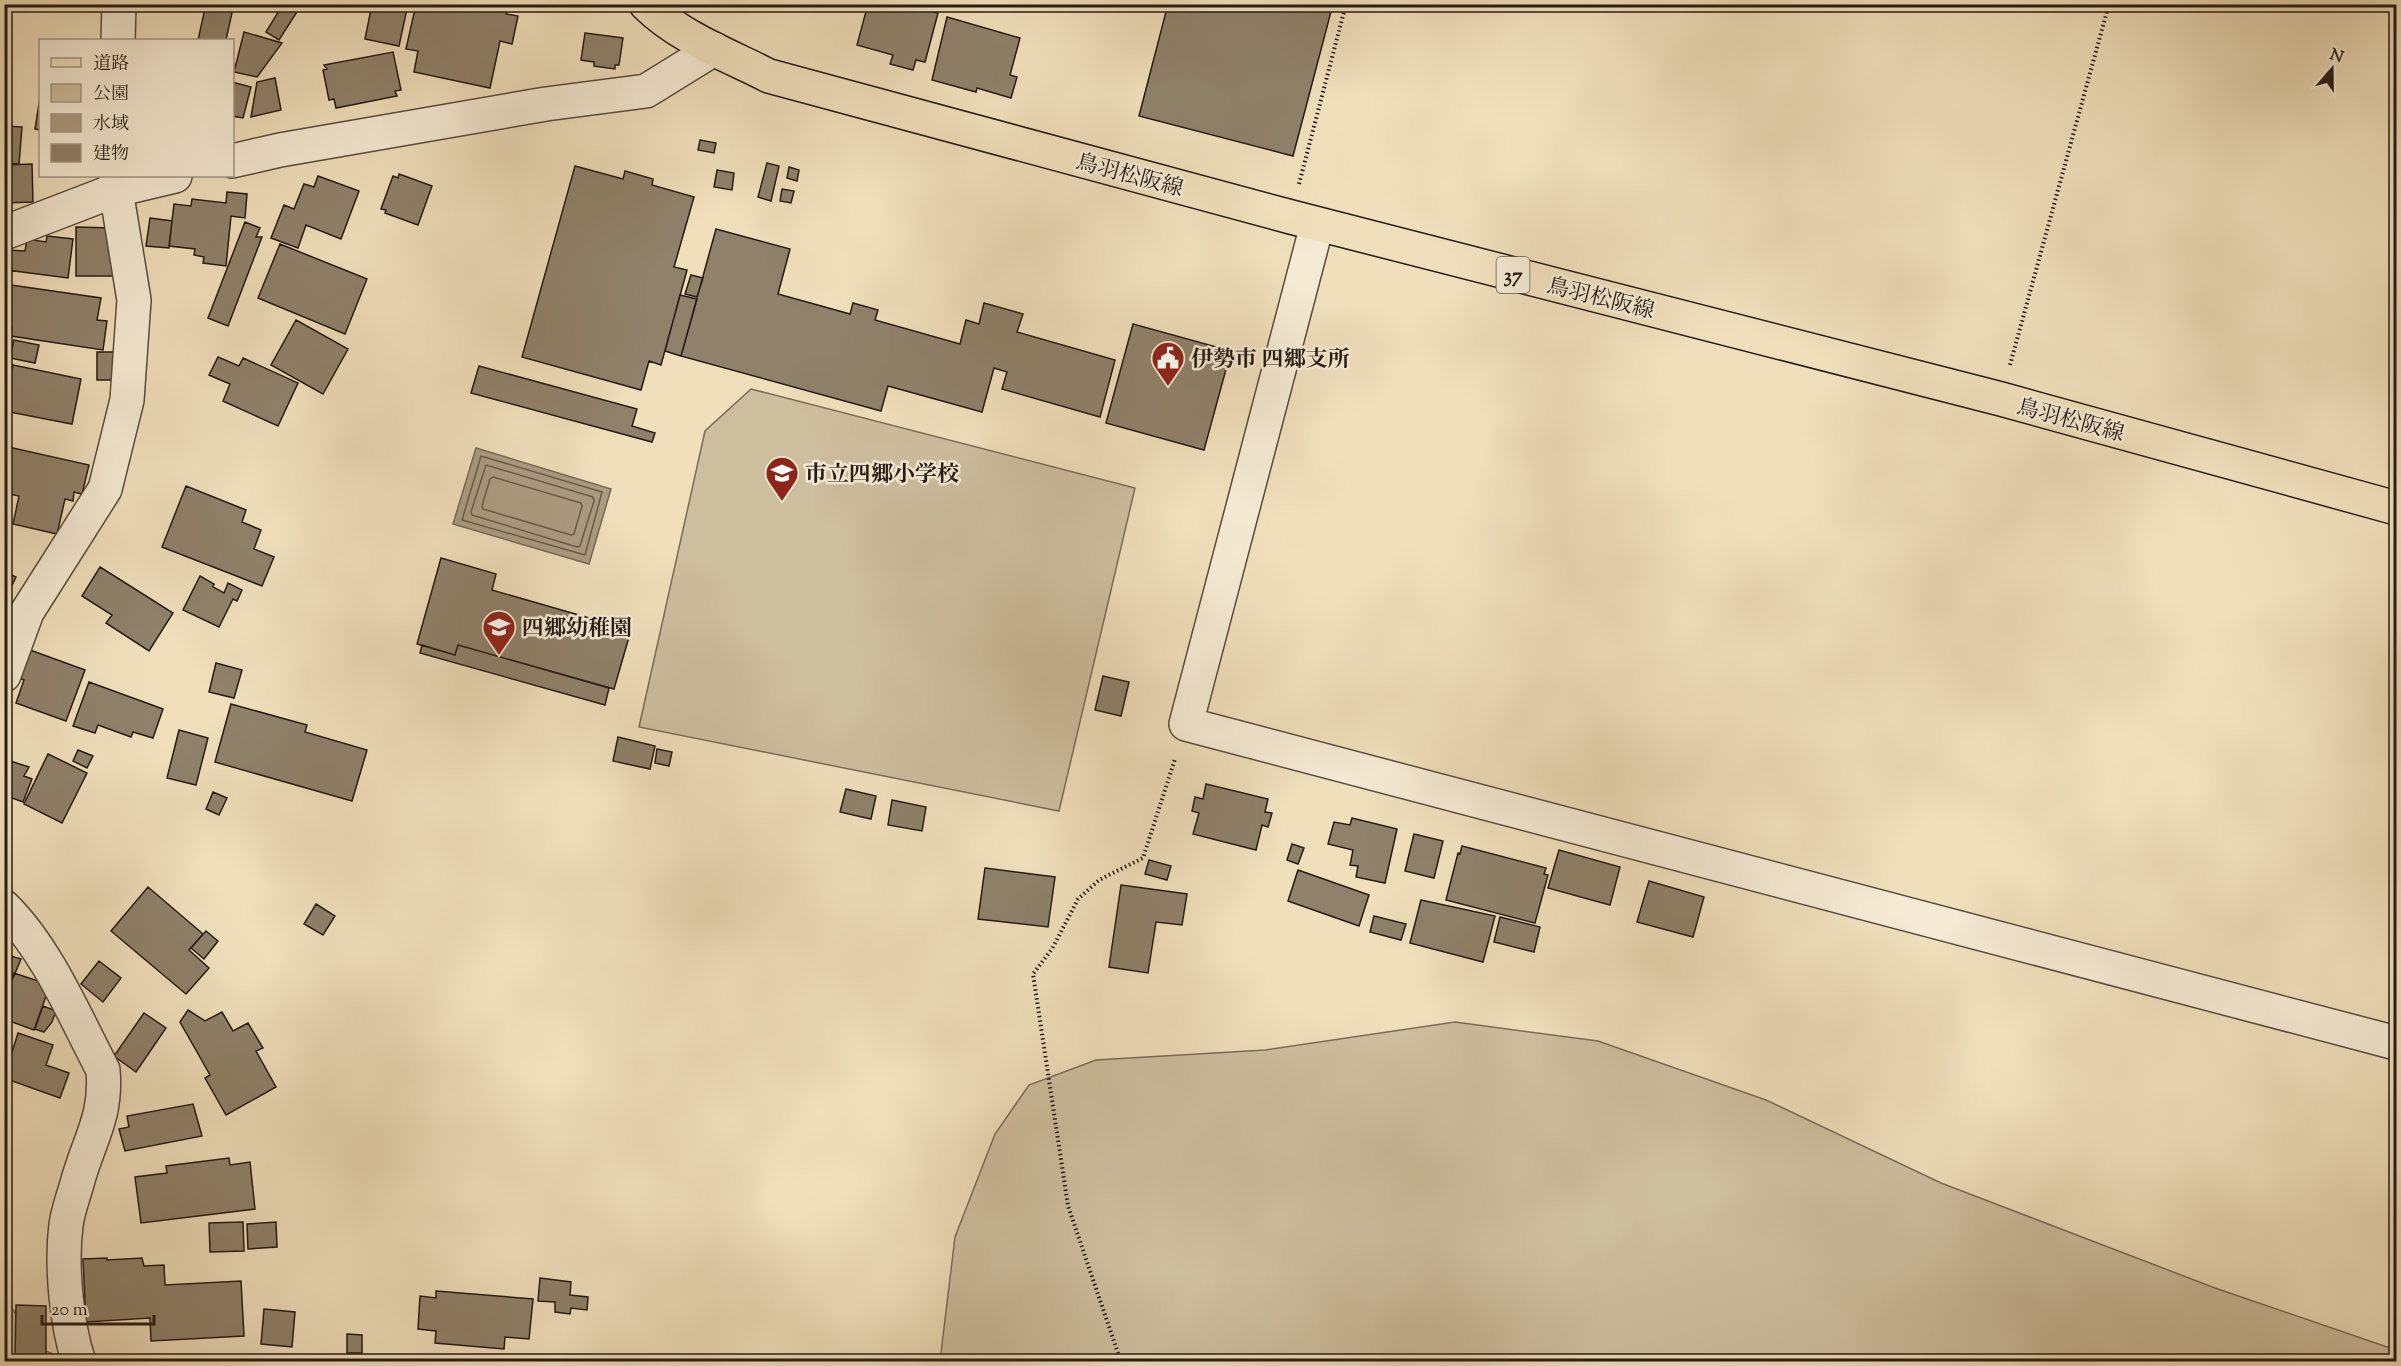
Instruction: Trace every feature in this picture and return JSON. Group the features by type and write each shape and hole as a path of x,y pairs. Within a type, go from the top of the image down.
{"main road":[{"name":"鳥羽松阪線","path":"646,4 660,19 769,76 1304,221 2001,399 2397,508"}],"street":[{"path":"118,4 118,39"},
{"path":"234,161 280,150 546,104 646,91 714,49"},
{"path":"4,232 116,183 167,177"},
{"path":"4,675 27,612 105,489 128,400 134,300 116,183"},
{"path":"1304,221 1186,724 2397,1043"},
{"path":"4,907 18,920 37,946 103,1070 105,1092 103,1110 78,1178 66,1224 65,1259 70,1337 79,1362"}],"path":[{"path":"1304,221 1346,4"},
{"path":"2001,399 2109,4"},
{"path":"1120,1362 1068,1206 1033,974 1052,949 1078,898 1099,880 1143,858 1186,724"}],"green space":[{"path":"751,389 1135,488 1059,811 639,727 705,431"},
{"path":"1455,1022 1598,1041 1766,1100 1941,1183 2215,1288 2396,1350 2396,1361 940,1361 955,1237 995,1134 1029,1085 1096,1060 1265,1050"},
{"path":"4,1295 36,1347 70,1361 5,1361"}],"water":[{"path":"476,448 611,489 589,564 453,524"}],"building":[{"path":"206,4 233,8 226,39 198,39"},
{"path":"283,4 300,7 279,40 266,32"},
{"path":"372,4 408,4 399,46 365,39"},
{"path":"426,4 508,4 506,14 518,16 512,44 500,41 490,88 414,72 418,51 406,49 415,9 425,11"},
{"path":"868,4 906,4 938,13 925,62 916,60 913,70 890,64 893,55 857,45"},
{"path":"1168,4 1333,4 1293,156 1139,116"},
{"path":"947,17 1020,38 1010,75 1017,77 1011,98 977,88 976,92 932,80"},
{"path":"244,32 282,43 257,77 234,72"},
{"path":"585,33 623,38 619,65 615,65 615,69 594,66 594,62 581,60"},
{"path":"393,52 401,90 395,91 397,96 336,108 334,99 329,100 323,70 327,69 324,65"},
{"path":"275,78 281,110 251,117 257,82"},
{"path":"234,83 251,87 243,118 234,116"},
{"path":"39,103 39,130 35,129"},
{"path":"4,126 22,127 19,164 4,163"},
{"path":"700,140 716,143 714,153 698,150"},
{"path":"767,163 779,166 771,201 758,197"},
{"path":"32,164 33,202 4,203 4,165"},
{"path":"575,166 623,179 625,171 653,179 652,185 694,197 674,267 687,270 661,365 649,361 641,390 522,357"},
{"path":"789,167 799,170 797,181 787,178"},
{"path":"717,170 734,173 732,190 714,187"},
{"path":"399,174 432,186 418,225 385,213 386,210 381,209 393,176 398,178"},
{"path":"318,176 359,191 341,239 306,225 298,248 271,238 284,205 294,209 304,184 314,187"},
{"path":"782,189 794,191 791,203 780,201"},
{"path":"227,192 247,194 245,218 231,216 226,266 203,263 204,257 194,255 195,249 169,246 174,204 191,206 192,199 226,203"},
{"path":"150,218 172,221 169,248 146,246"},
{"path":"245,222 260,228 256,237 262,237 228,326 208,318"},
{"path":"76,227 113,228 113,276 76,276"},
{"path":"716,229 790,249 778,294 850,314 853,303 878,310 875,320 960,344 966,320 979,324 984,303 1023,314 1017,332 1115,360 1100,417 1002,389 1007,372 994,368 982,412 888,386 881,411 681,356"},
{"path":"47,236 73,239 68,278 7,270 9,250 25,251 27,239 46,242"},
{"path":"280,244 367,279 345,334 258,298"},
{"path":"9,251 8,274 4,273 4,254"},
{"path":"691,275 703,278 697,297 685,294"},
{"path":"4,284 101,298 97,320 107,321 103,350 11,336 12,328 4,327"},
{"path":"680,295 697,299 681,356 665,351"},
{"path":"296,320 348,349 323,394 271,365"},
{"name":"伊勢市 四郷支所","path":"1133,324 1231,351 1204,450 1106,423"},
{"path":"14,340 39,345 35,363 10,358"},
{"path":"97,352 114,352 114,380 97,380"},
{"path":"218,357 239,366 243,358 298,383 278,426 223,401 230,384 209,375"},
{"path":"13,365 81,379 72,424 4,411"},
{"path":"479,366 637,409 632,426 655,433 652,442 471,393"},
{"path":"4,446 89,465 82,494 74,492 73,501 65,499 57,534 13,524 19,496 4,493"},
{"path":"186,486 246,510 242,522 261,530 254,549 274,557 262,586 162,547"},
{"path":"441,558 496,574 492,590 631,630 614,689 458,645 455,655 417,644"},
{"path":"100,567 173,613 149,651 106,623 112,615 82,596"},
{"path":"4,571 16,577 4,602"},
{"path":"200,576 224,593 228,583 242,590 237,601 233,599 219,627 183,610"},
{"path":"422,645 455,655 458,645 609,688 605,705 420,653"},
{"path":"30,650 85,670 66,721 16,703 24,680 19,678"},
{"path":"216,663 242,670 234,698 209,692"},
{"path":"1103,676 1129,682 1121,716 1095,710"},
{"path":"89,682 163,709 153,738 133,732 131,737 98,725 95,733 73,726"},
{"path":"231,704 307,725 305,732 367,750 352,801 215,762"},
{"path":"179,730 208,738 196,785 167,778"},
{"path":"618,737 655,746 650,769 613,761"},
{"path":"657,749 672,752 669,766 655,763"},
{"path":"78,750 93,756 87,768 73,761"},
{"path":"48,754 87,773 62,823 24,804"},
{"path":"4,759 29,767 24,776 32,779 23,802 4,795"},
{"path":"1206,784 1268,799 1265,812 1272,813 1268,827 1262,825 1256,850 1193,834 1199,813 1192,811 1195,797 1203,799"},
{"path":"846,789 876,796 871,819 840,812"},
{"path":"213,792 227,798 219,815 206,809"},
{"path":"892,800 926,807 922,831 888,825"},
{"path":"1352,818 1397,829 1385,883 1356,877 1358,866 1350,865 1353,850 1328,844 1334,822 1350,825"},
{"path":"1414,834 1443,841 1434,878 1405,871"},
{"path":"1292,844 1304,848 1298,864 1287,860"},
{"path":"1462,846 1546,868 1544,874 1548,875 1535,923 1446,900 1458,853 1460,854"},
{"path":"1559,850 1620,867 1610,905 1548,888"},
{"path":"1149,860 1171,866 1167,880 1145,874"},
{"path":"985,868 1055,877 1048,927 978,919"},
{"path":"1298,870 1369,895 1359,926 1288,901"},
{"path":"1649,881 1704,897 1693,937 1637,922"},
{"path":"1121,885 1187,894 1182,925 1156,922 1148,973 1109,967"},
{"path":"148,887 203,934 189,950 209,968 186,994 111,931"},
{"path":"1421,900 1495,916 1483,962 1410,943"},
{"path":"316,904 335,916 323,935 304,924"},
{"path":"1374,916 1406,924 1401,940 1370,932"},
{"path":"1500,917 1540,927 1534,952 1494,942"},
{"path":"206,931 218,941 204,959 191,948"},
{"path":"4,954 21,959 8,990 4,989"},
{"path":"99,961 121,978 103,1002 81,984"},
{"path":"14,973 50,985 34,1030 4,1019 4,1001"},
{"path":"43,1006 56,1011 52,1022 44,1032 35,1029"},
{"path":"188,1010 205,1021 222,1012 233,1031 248,1023 263,1048 256,1051 276,1087 226,1115 205,1078 210,1075 180,1022"},
{"path":"144,1013 166,1028 136,1072 114,1056"},
{"path":"18,1033 53,1045 46,1065 69,1073 60,1098 4,1078"},
{"path":"193,1104 202,1136 125,1151 119,1129 129,1127 127,1116"},
{"path":"229,1158 230,1165 250,1162 255,1209 141,1223 135,1177 167,1173 166,1166"},
{"path":"243,1222 244,1251 210,1252 209,1223"},
{"path":"276,1222 277,1247 248,1249 247,1224"},
{"path":"107,1258 107,1260 142,1258 144,1266 164,1265 165,1285 241,1281 244,1336 151,1341 150,1318 86,1322 83,1259"},
{"path":"540,1278 571,1282 570,1295 588,1297 587,1310 571,1308 570,1314 555,1312 555,1302 538,1301"},
{"path":"436,1291 533,1299 529,1339 505,1337 504,1349 435,1343 436,1331 418,1329 420,1296 436,1298"},
{"path":"16,1305 46,1306 46,1357 15,1357"},
{"path":"264,1309 295,1312 292,1347 261,1344"},
{"path":"347,1334 362,1335 362,1353 347,1353"}],"place":[{"name":"伊勢市 四郷支所","path":"1168,387"},
{"name":"市立四郷小学校","path":"782,502"},
{"name":"四郷幼稚園","path":"499,656"}]}
